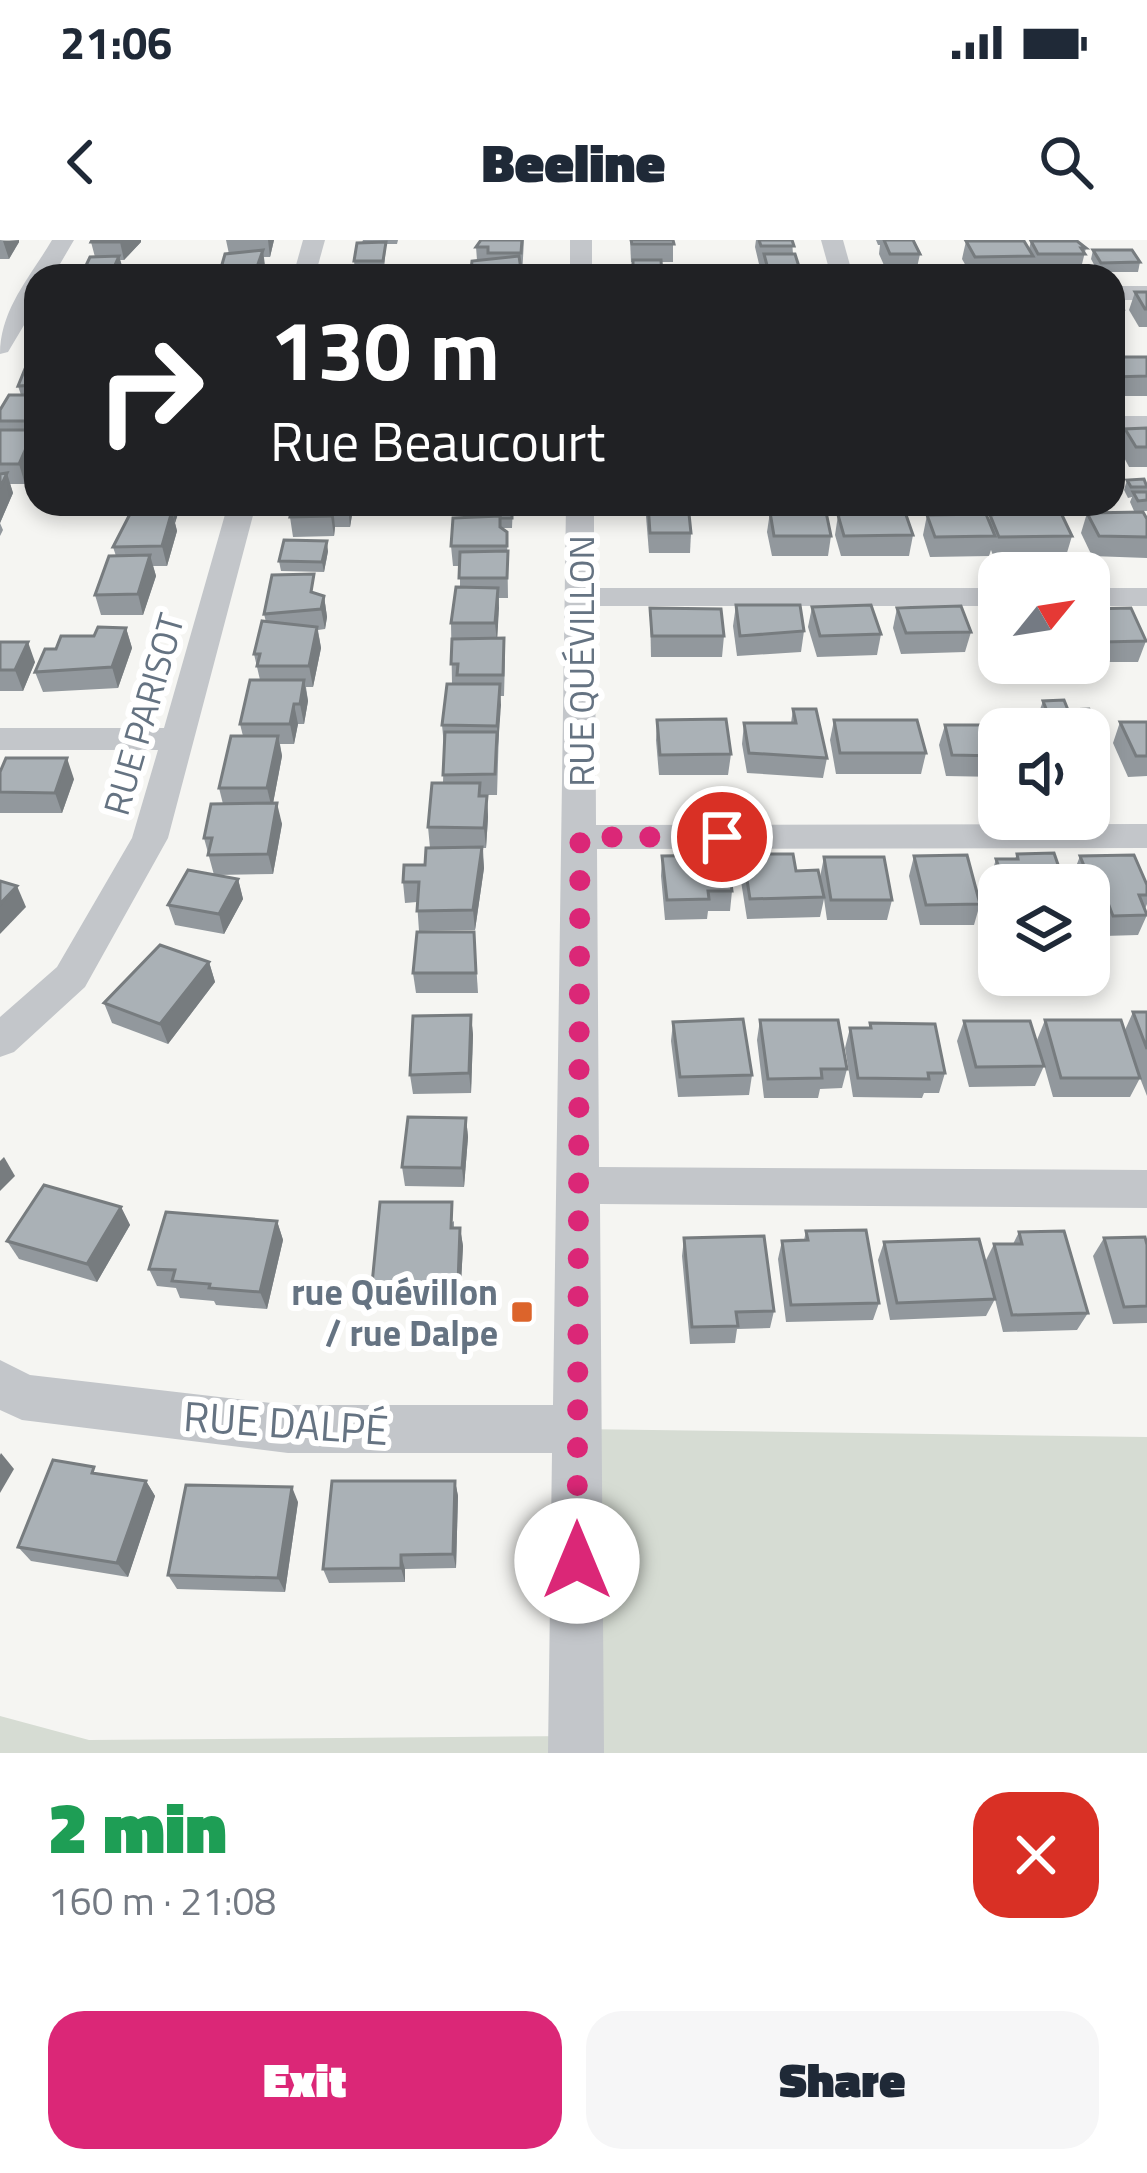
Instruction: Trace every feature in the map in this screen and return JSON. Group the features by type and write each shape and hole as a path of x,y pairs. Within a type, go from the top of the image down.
{"street":[{"path":"0,347 24,306"},
{"name":"RUE PARISOT","path":"0,1041 71,976 150,838 239,516"},
{"name":"RUE QUÉVILLON","path":"576,1753 580,516"},
{"path":"581,597 978,597"},
{"path":"1110,597 1147,597"},
{"path":"0,739 179,739"},
{"path":"580,837 1147,836"},
{"path":"578,1185 1147,1189"},
{"name":"RUE DALPÉ","path":"0,1383 22,1397 288,1429 578,1430"}],"shaded area":[{"path":"578,1429 1147,1437 1147,1753 0,1753 0,1716 89,1740 576,1736"}],"building":[{"path":"481,240 522,240 521,253 488,253 488,247 476,247"},
{"path":"631,240 673,240 674,244 632,244"},
{"path":"759,240 792,240 794,246 761,246"},
{"path":"884,240 913,240 920,254 890,254"},
{"path":"966,241 1024,241 1033,256 975,257"},
{"path":"1031,241 1077,241 1086,248 1081,248 1085,254 1038,254"},
{"path":"386,242 383,261 354,261 357,243"},
{"path":"263,250 258,264 222,264 225,254"},
{"path":"1093,250 1132,250 1140,262 1101,263"},
{"path":"764,254 795,254 798,264 767,264"},
{"path":"119,256 115,264 87,264 90,257"},
{"path":"519,256 520,264 472,264"},
{"path":"633,260 661,260 661,264 633,264"},
{"path":"1135,292 1147,292 1147,309 1145,309"},
{"path":"1125,357 1147,357 1147,376 1125,377"},
{"path":"9,395 24,395 24,421 0,421"},
{"path":"1147,428 1147,447 1136,447 1125,429"},
{"path":"0,430 24,430 19,464 0,464"},
{"path":"1144,479 1147,487 1131,487 1127,480"},
{"path":"1133,492 1147,492 1147,500 1138,501"},
{"path":"1143,512 1147,537 1099,536 1089,516 1125,516"},
{"path":"129,516 171,516 162,546 113,547"},
{"path":"500,516 507,546 451,546 453,518"},
{"path":"649,516 689,516 691,533 650,533"},
{"path":"771,516 827,516 831,536 774,536"},
{"path":"838,516 906,516 913,535 844,536"},
{"path":"927,516 987,516 995,536 935,537"},
{"path":"990,516 1062,516 1072,536 999,537"},
{"path":"284,540 327,541 322,562 279,561"},
{"path":"508,551 507,578 459,578 460,552"},
{"path":"150,555 138,594 95,595 109,556"},
{"path":"314,574 311,592 324,596 321,609 264,614 272,575"},
{"path":"456,587 498,588 495,623 451,623"},
{"path":"736,605 800,605 804,631 740,636"},
{"path":"871,605 881,634 820,636 812,607"},
{"path":"961,606 971,632 906,633 897,608"},
{"path":"650,608 721,609 724,636 652,636"},
{"path":"1110,608 1131,608 1146,641 1110,642"},
{"path":"262,621 317,627 309,666 257,666 260,654 254,654"},
{"path":"98,627 126,628 112,667 35,672 45,649 56,649 61,636 94,636"},
{"path":"504,638 503,675 457,675 458,664 451,664 452,639"},
{"path":"0,642 28,642 15,670 0,670"},
{"path":"250,680 304,680 290,724 240,724"},
{"path":"447,684 500,684 497,726 442,725"},
{"path":"1064,700 1067,708 1046,708 1043,701"},
{"path":"793,709 816,709 827,758 749,753 744,723 796,723"},
{"path":"726,719 731,754 660,755 657,720"},
{"path":"834,720 917,720 926,753 840,753"},
{"path":"1120,722 1147,722 1147,756 1136,756"},
{"path":"945,725 978,725 978,756 952,755"},
{"path":"445,732 497,732 495,774 443,775"},
{"path":"231,736 278,736 267,788 219,788"},
{"path":"6,758 67,758 55,793 0,792"},
{"path":"432,783 480,783 479,796 487,796 484,828 428,827"},
{"path":"277,803 268,854 208,855 212,838 204,838 211,804"},
{"path":"482,847 473,910 417,911 419,882 403,882 404,865 425,865 426,848"},
{"path":"1054,853 1058,864 998,864 996,859 1018,859 1017,854"},
{"path":"743,854 793,854 796,871 818,870 824,897 750,899"},
{"path":"727,855 732,891 708,891 709,899 667,900 662,856"},
{"path":"967,855 978,904 926,905 914,856"},
{"path":"1134,855 1147,885 1147,895 1139,895 1147,915 1113,916 1110,864 1083,864 1080,856"},
{"path":"824,857 884,857 892,900 831,900"},
{"path":"188,870 238,879 219,914 168,905"},
{"path":"0,881 17,886 0,904"},
{"path":"417,932 474,932 476,973 413,973"},
{"path":"160,945 209,962 160,1024 104,1003"},
{"path":"1133,1012 1147,1012 1147,1049"},
{"path":"471,1015 469,1073 410,1075 413,1016"},
{"path":"743,1019 752,1075 680,1077 673,1022"},
{"path":"760,1020 838,1020 847,1069 821,1069 822,1078 768,1079"},
{"path":"1045,1020 1121,1020 1140,1078 1061,1078"},
{"path":"964,1021 1030,1021 1044,1066 976,1067"},
{"path":"870,1023 935,1024 945,1073 928,1073 929,1079 858,1078 850,1028 871,1028"},
{"path":"408,1117 466,1118 462,1168 402,1167"},
{"path":"44,1185 121,1207 87,1264 7,1241"},
{"path":"380,1202 452,1202 451,1228 460,1228 458,1284 372,1284"},
{"path":"166,1212 277,1221 260,1292 172,1281 175,1270 149,1269"},
{"path":"866,1230 879,1303 791,1305 782,1241 808,1240 806,1231"},
{"path":"1064,1231 1088,1313 1012,1315 994,1244 1022,1244 1019,1232"},
{"path":"764,1236 774,1311 736,1312 738,1326 692,1327 684,1238"},
{"path":"1145,1237 1147,1306 1124,1307 1104,1238"},
{"path":"979,1239 995,1299 897,1303 884,1242"},
{"path":"53,1460 94,1467 92,1473 146,1481 117,1563 18,1547"},
{"path":"332,1481 455,1481 453,1554 401,1555 401,1568 323,1569"},
{"path":"186,1485 292,1487 278,1578 168,1575"}],"place":[{"name":"rue Quévillon / rue Dalpe","path":"522,1312"}],"route":[{"path":"577,1561 580,837 722,837"}]}
